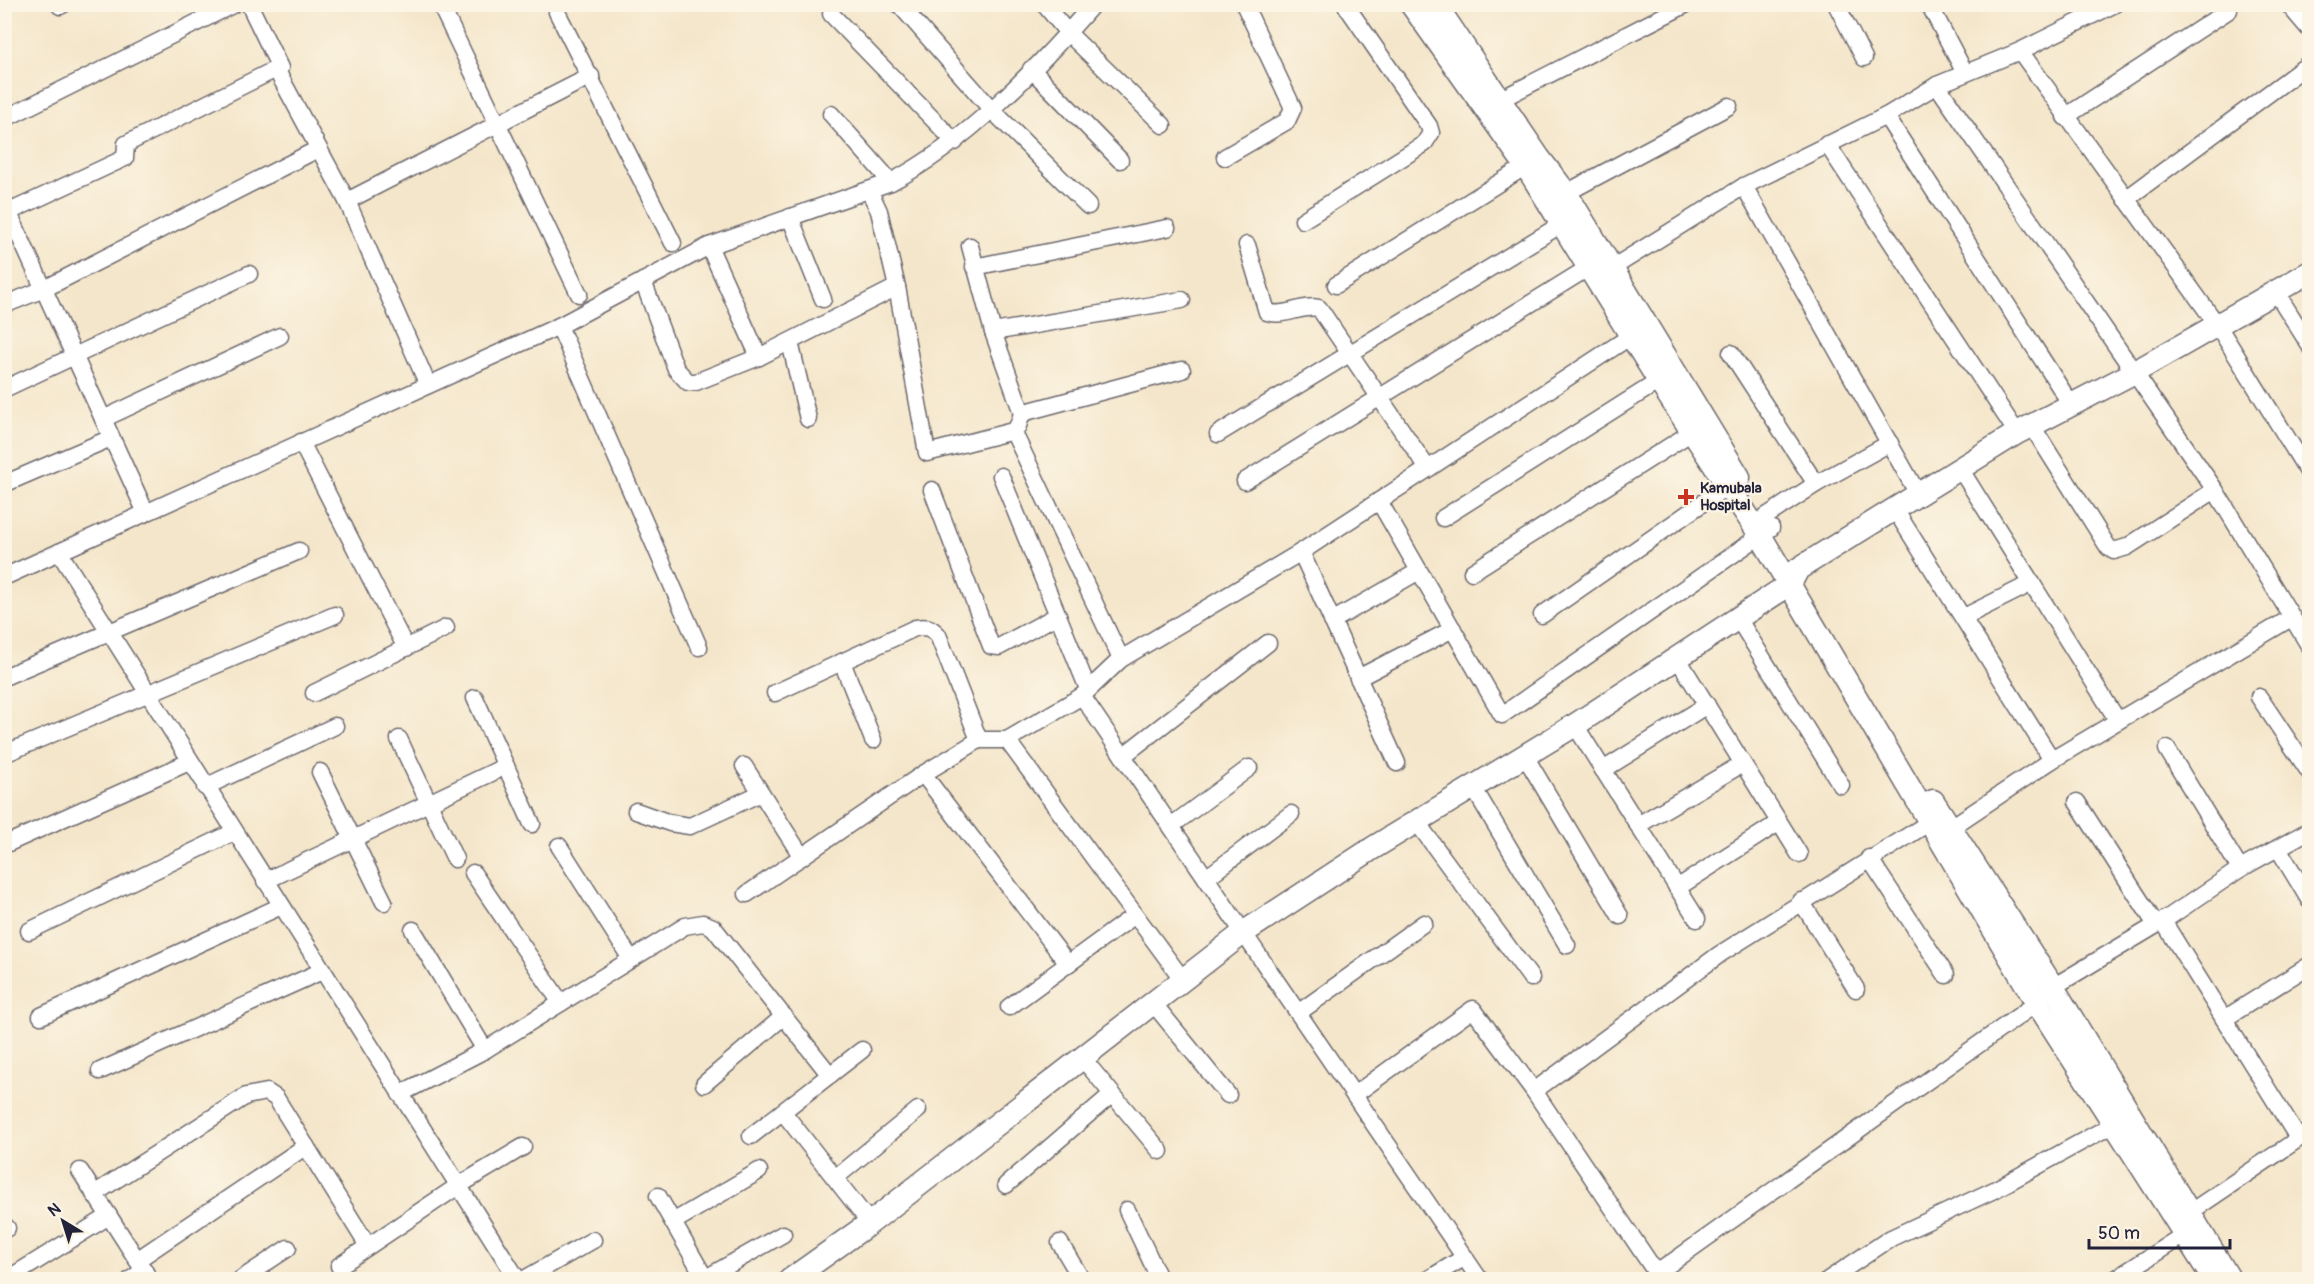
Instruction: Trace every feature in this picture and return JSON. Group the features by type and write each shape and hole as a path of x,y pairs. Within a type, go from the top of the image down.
{"street":[{"path":"4,119 234,4"},
{"path":"146,513 7,207 125,158 126,144 280,68 249,4"},
{"path":"440,4 499,122 579,294"},
{"path":"899,4 991,109 1088,206"},
{"path":"1044,4 1068,33 1163,125"},
{"path":"4,577 559,326 710,246 891,182 915,170 955,142 991,109 1068,33 1093,4"},
{"path":"1225,157 1287,121 1293,108 1244,4"},
{"path":"1303,220 1424,144 1431,133 1430,126 1345,4"},
{"path":"1435,4 1501,99 1532,162 1566,193 1570,219"},
{"path":"1501,99 1687,4"},
{"path":"1836,4 1864,58"},
{"path":"1929,4 1965,73"},
{"path":"1245,481 1380,398 1744,186 1886,116 1937,85 2020,51 2115,4"},
{"path":"1411,5 1532,162 1765,527 1940,822 2184,1223 2214,1280"},
{"path":"2298,8 2310,30"},
{"path":"2066,117 2229,10"},
{"path":"557,12 673,243"},
{"path":"831,14 955,142"},
{"path":"2020,51 2218,326 2310,475"},
{"path":"2126,199 2310,63"},
{"path":"276,69 347,201 428,385"},
{"path":"1031,69 1120,160"},
{"path":"347,201 591,76"},
{"path":"1937,85 2215,490 2310,647"},
{"path":"1566,193 1729,106"},
{"path":"831,114 891,182"},
{"path":"1886,116 2072,406"},
{"path":"1827,144 2024,430 2108,547 2114,551 2127,547 2215,490"},
{"path":"4,305 44,289 318,149"},
{"path":"1336,285 1532,162"},
{"path":"1744,186 1918,494"},
{"path":"869,190 879,211 897,287 927,453 1013,431 1018,426 1022,413 993,332 970,246"},
{"path":"790,217 823,299"},
{"path":"1218,434 1570,219"},
{"path":"974,267 1167,228"},
{"path":"1247,245 1267,312 1274,315 1311,306 1319,308 1428,469"},
{"path":"710,246 759,357"},
{"path":"1600,268 1631,336 1659,381 1727,486 1765,527"},
{"path":"790,1280 870,1223 1243,933 1416,821 1575,725 1739,620 1794,577 1894,508 1959,467 2218,326 2310,272"},
{"path":"4,389 249,274"},
{"path":"643,281 676,369 688,381 696,382 759,357 897,287"},
{"path":"2276,292 2310,346"},
{"path":"993,332 1182,300"},
{"path":"559,326 699,647"},
{"path":"103,419 280,336"},
{"path":"747,894 923,774 980,740 1007,740 1085,692 1121,659 1301,552 1631,336"},
{"path":"790,342 808,419"},
{"path":"1731,353 1816,484"},
{"path":"1022,413 1182,370"},
{"path":"1443,518 1659,381"},
{"path":"1013,431 1121,659"},
{"path":"1472,572 1692,432"},
{"path":"4,484 111,438"},
{"path":"302,442 406,648"},
{"path":"1379,501 1502,715 1765,527 1816,484 1890,443"},
{"path":"1959,467 2118,721"},
{"path":"1001,476 1058,615 1085,692 1123,756 1480,1280"},
{"path":"1542,615 1727,486"},
{"path":"932,490 991,646 999,647 1058,615"},
{"path":"1894,508 2052,760"},
{"path":"4,677 299,551"},
{"path":"59,552 107,633 518,1280"},
{"path":"1301,552 1397,763"},
{"path":"1332,621 1419,571"},
{"path":"1964,617 2032,582"},
{"path":"4,754 334,615"},
{"path":"1534,1091 1720,954 1869,858 2052,760 2291,618"},
{"path":"1739,620 1841,785"},
{"path":"314,693 446,628"},
{"path":"775,693 915,628 932,628 938,635 980,740"},
{"path":"1358,678 1452,629"},
{"path":"1123,756 1268,643"},
{"path":"1678,659 1799,854"},
{"path":"842,662 873,740"},
{"path":"2259,697 2310,773"},
{"path":"475,698 532,824"},
{"path":"1603,770 1707,705"},
{"path":"1575,725 1697,920"},
{"path":"205,787 335,726"},
{"path":"399,739 455,860"},
{"path":"1007,740 1183,980"},
{"path":"2167,749 2240,869"},
{"path":"1525,756 1620,916"},
{"path":"4,845 189,762"},
{"path":"1638,825 1742,764"},
{"path":"265,881 506,766"},
{"path":"744,766 802,857"},
{"path":"1171,826 1249,768"},
{"path":"320,772 384,902"},
{"path":"923,774 1068,964"},
{"path":"1473,787 1567,945"},
{"path":"636,812 670,823 690,825 761,793"},
{"path":"2077,802 2304,1135 2184,1223 2114,1280"},
{"path":"1206,878 1291,814"},
{"path":"1416,821 1531,978"},
{"path":"1677,888 1778,823"},
{"path":"1354,1095 1473,1009 1534,1091 1659,1276 2045,995 2240,869 2310,830"},
{"path":"28,931 234,832"},
{"path":"559,846 632,959"},
{"path":"2278,849 2310,901"},
{"path":"1869,858 1946,975"},
{"path":"473,873 561,1003"},
{"path":"1801,901 1856,989"},
{"path":"41,1016 280,906"},
{"path":"1009,1007 1135,915"},
{"path":"400,1094 484,1050 685,926 703,923 714,927 830,1075"},
{"path":"1298,1012 1424,923"},
{"path":"413,930 484,1050"},
{"path":"2224,1019 2310,965"},
{"path":"100,1071 322,971"},
{"path":"2045,995 2114,1124 2184,1223 2230,1280"},
{"path":"1154,1003 1228,1095"},
{"path":"704,1084 784,1016"},
{"path":"751,1136 861,1050"},
{"path":"1083,1059 1160,1152"},
{"path":"94,1194 246,1096 267,1092 276,1098 369,1246"},
{"path":"1006,1185 1112,1094"},
{"path":"835,1178 918,1110"},
{"path":"783,1112 870,1223"},
{"path":"1828,1280 1891,1238 1995,1190 2114,1124"},
{"path":"80,1171 109,1216 140,1272 306,1146"},
{"path":"339,1266 458,1186 523,1147"},
{"path":"674,1222 759,1171"},
{"path":"658,1196 706,1279 783,1234"},
{"path":"1127,1210 1160,1280"},
{"path":"6,1280 109,1216"},
{"path":"523,1280 593,1240"},
{"path":"1060,1243 1082,1280"},
{"path":"240,1280 288,1248"},
{"path":"1427,1280 1465,1257"}],"place":[{"name":"Kamubala Hospital","path":"1686,497"}]}
